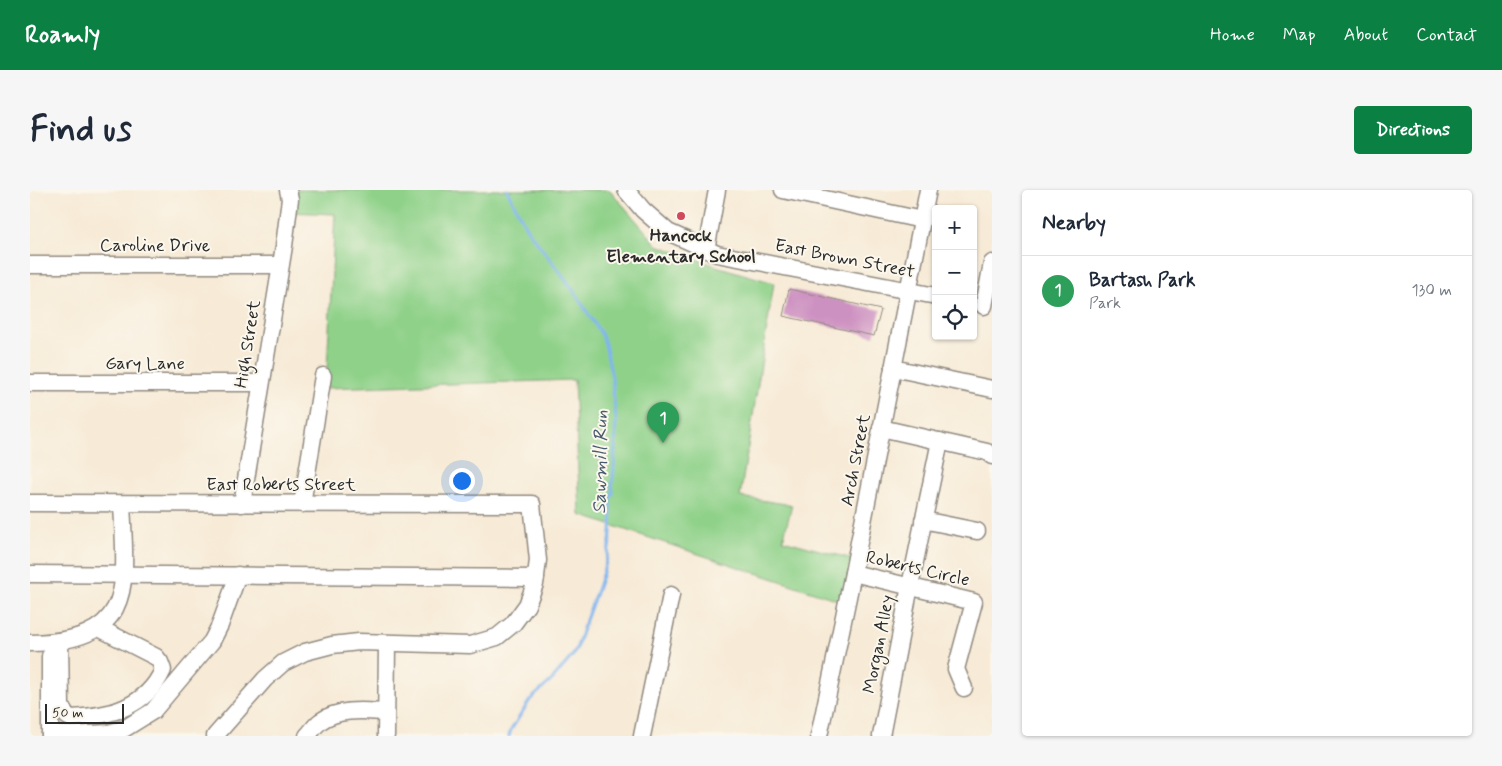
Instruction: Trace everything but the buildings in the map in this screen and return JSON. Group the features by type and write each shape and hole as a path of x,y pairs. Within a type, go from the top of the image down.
{"street":[{"name":"High Street","path":"242,504 290,199 288,190"},
{"name":"East Brown Street","path":"626,190 659,226 711,252 932,295"},
{"path":"711,252 717,190"},
{"path":"783,190 922,220"},
{"name":"Arch Street","path":"819,736 928,190"},
{"path":"983,306 992,263"},
{"name":"Caroline Drive","path":"30,265 280,265"},
{"path":"893,368 992,389"},
{"path":"302,504 323,376"},
{"name":"Gary Lane","path":"30,383 261,383"},
{"path":"881,428 987,452 992,456"},
{"name":"Morgan Alley","path":"881,736 940,442"},
{"name":"East Roberts Street","path":"30,503 532,504 538,560 536,578"},
{"path":"30,643 55,642 83,636 99,628 116,608 122,594 125,574 122,504"},
{"path":"923,520 977,531"},
{"name":"Roberts Circle","path":"853,573 974,602 956,669 964,688"},
{"path":"30,574 536,578 536,584 527,605 513,624 497,637 470,645 359,642 332,645 305,652 283,662 265,679 215,736"},
{"path":"55,642 50,735 72,736 108,733 124,728 153,711 212,641 220,625 238,575"},
{"path":"642,736 671,595"},
{"path":"55,642 61,706 67,716 71,718 104,715 123,710 134,704 149,691 163,670 156,657 99,628"},
{"path":"386,736 387,644"},
{"path":"308,736 320,722 331,716 348,712 386,712"}],"green space":[{"path":"288,190 610,190 657,245 716,266 774,283 740,497 792,505 783,540 856,560 847,603 580,515 574,380 326,388 335,214 288,212"}],"waterway":[{"name":"Sawmill Run","path":"507,190 527,229 571,287 602,335 612,378 616,421 613,494 610,499 610,539 602,575 573,655 553,679 530,700 509,736"}],"place":[{"name":"Hancock Elementary School","path":"681,216"},
{"name":"Bartash Park","path":"663,443"}]}
